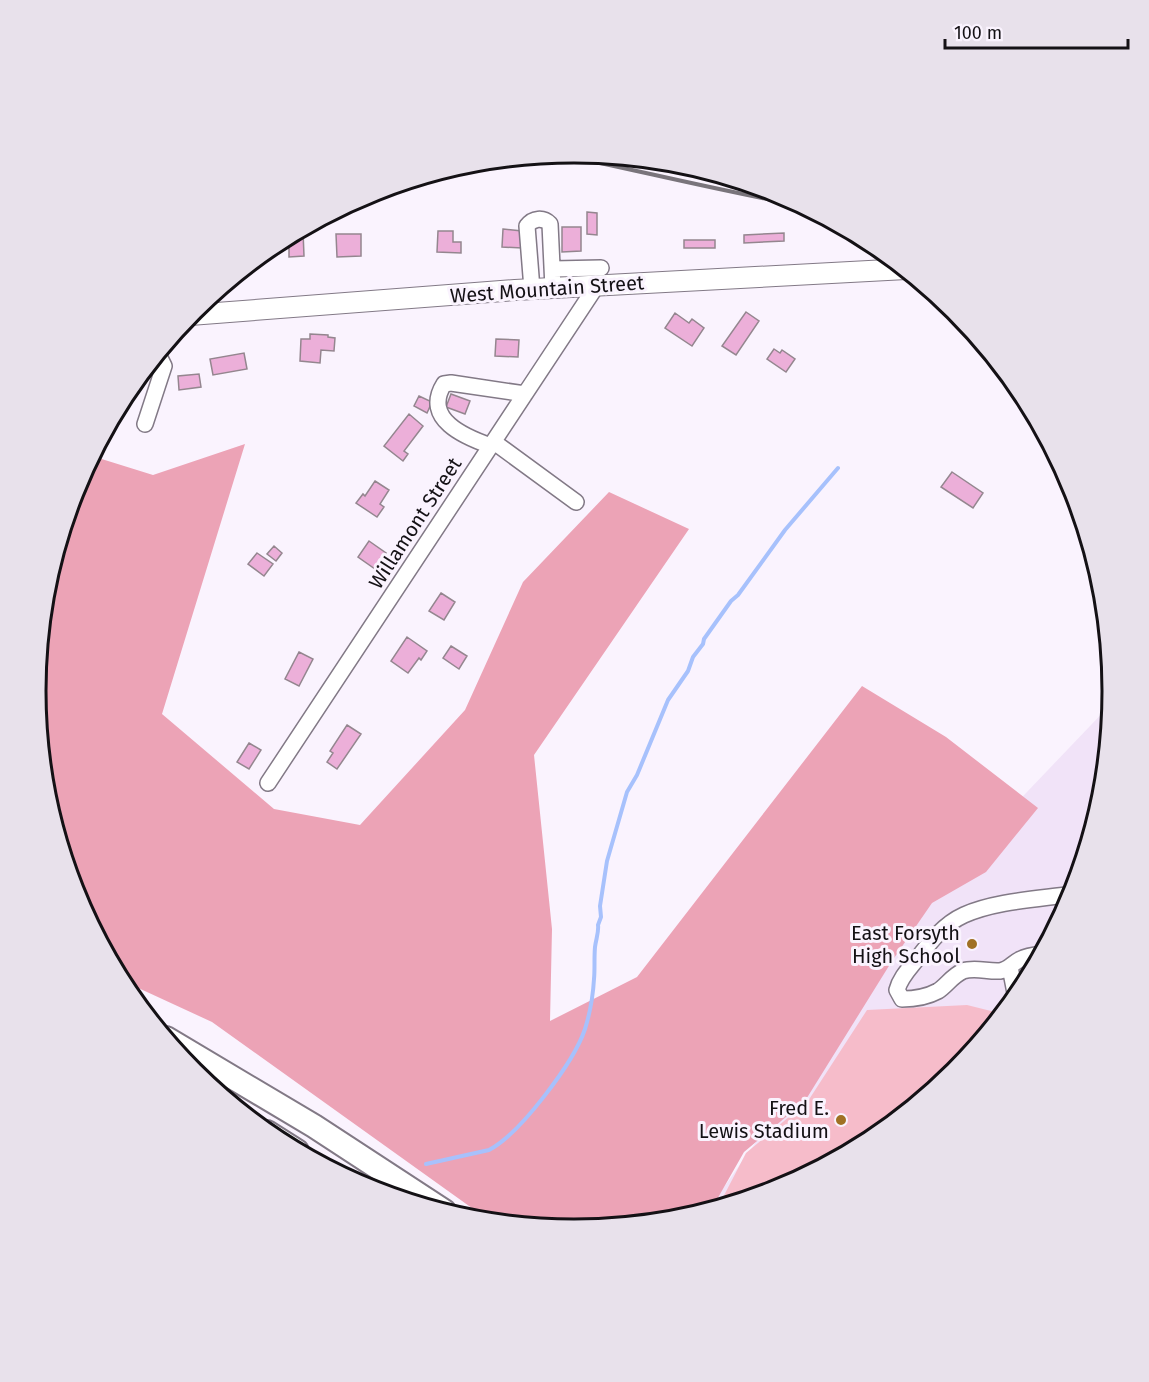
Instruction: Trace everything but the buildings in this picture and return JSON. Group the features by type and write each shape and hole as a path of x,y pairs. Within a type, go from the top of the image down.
{"highway":[{"path":"190,1053 314,1126 421,1196"}],"main road":[{"name":"West Mountain Street","path":"205,314 532,289 553,278 892,269"}],"street":[{"path":"532,289 527,226 533,220 543,220 550,224 553,278"},
{"name":"Willamont Street","path":"268,783 525,394 599,277"},
{"path":"145,424 164,366 162,362"},
{"path":"525,394 451,383 444,384 438,396 438,405 445,422 466,436 492,444 576,502"},
{"path":"1031,956 1000,971 984,969 964,971 949,980 938,991 915,999 902,999 897,990 902,978 929,943 962,916 984,908 1061,896"},
{"path":"1010,967 1013,985"}],"shaded area":[{"path":"245,444 162,714 274,809 360,825 465,710 523,582 609,492 689,529 534,755 552,929 550,1021 637,977 862,686 946,737 1038,808 986,872 932,903 892,961 805,1101 744,1152 717,1199 678,1209 609,1218 540,1218 474,1209 212,1022 138,988 117,955 87,893 64,828 51,760 46,691 51,622 64,554 100,459 153,475"},
{"name":"East Forsyth High School","path":"1101,714 1098,760 1092,794 1085,828 1074,861 1048,925 1032,955 993,1012 948,1064 923,1088 868,1130 808,1165 777,1179 715,1200 939,884"},
{"name":"Fred E. Lewis Stadium","path":"967,1005 993,1012 948,1064 923,1088 868,1130 808,1165 777,1179 723,1197 746,1153 808,1101 867,1010"}],"waterway":[{"path":"426,1164 489,1150 502,1142 530,1113 570,1060 585,1029 591,1004 595,947 607,861 627,792 637,775 668,700 688,671 704,639 731,601 738,595 785,530 838,468"}],"railway":[{"path":"603,164 764,198"}],"place":[{"name":"East Forsyth High School","path":"972,944"},
{"name":"Fred E. Lewis Stadium","path":"841,1120"}]}
